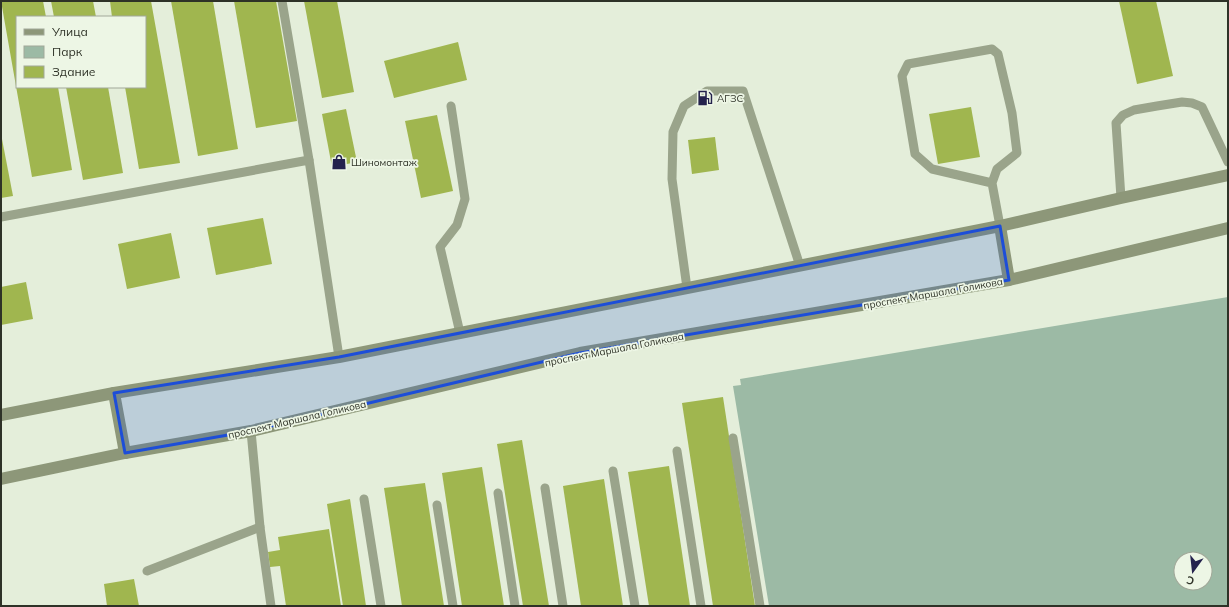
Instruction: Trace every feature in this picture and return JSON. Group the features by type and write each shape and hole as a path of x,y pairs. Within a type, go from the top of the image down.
{"main road":[{"path":"1,415 114,393 339,357 1000,226 1121,198 1228,176"},
{"path":"1000,226 1009,280"},
{"name":"проспект Маршала Голикова","path":"1,479 125,453 251,431 580,353 1009,280 1228,228"},
{"path":"114,393 125,453"}],"lane":[{"path":"282,1 310,160 339,357"},
{"path":"992,184 932,169 916,154 902,76 908,64 992,49 998,54 1012,113 1017,153 997,169 992,184 1000,226"},
{"path":"687,288 672,179 673,132 684,106 707,91 743,91 800,266"},
{"path":"1121,198 1116,123 1123,115 1134,110 1182,102 1192,103 1202,107 1228,162"},
{"path":"451,106 465,199 457,225 440,247 460,332"},
{"path":"1,217 310,160"},
{"path":"251,431 260,527 272,606"},
{"path":"733,438 760,606"},
{"path":"677,451 701,606"},
{"path":"613,470 635,606"},
{"path":"545,488 564,606"},
{"path":"498,493 515,606"},
{"path":"364,499 381,606"},
{"path":"437,505 453,606"},
{"path":"147,571 260,527"}],"highlighted area":[{"path":"1000,226 1009,280 580,353 251,431 125,453 114,393 339,357"}],"green space":[{"path":"1228,297 1228,606 769,606 733,386 741,385 740,379"}],"building":[{"path":"1,1 43,1 46,16 16,16 16,86"},
{"path":"51,1 93,1 96,16 54,16"},
{"path":"110,1 151,1 180,163 139,169 125,88 146,88 146,16 112,16"},
{"path":"171,1 213,1 238,149 198,156"},
{"path":"234,1 276,1 297,121 256,128"},
{"path":"304,1 337,1 354,92 322,98"},
{"path":"1119,1 1156,1 1173,76 1137,84"},
{"path":"458,42 467,80 394,98 384,61"},
{"path":"16,88 58,88 72,170 32,177"},
{"path":"66,88 108,88 123,173 83,180"},
{"path":"971,107 980,157 938,164 929,114"},
{"path":"346,109 357,162 332,167 322,114"},
{"path":"437,115 453,191 421,198 405,121"},
{"path":"1,134 13,196 1,198"},
{"path":"715,137 719,170 692,174 688,140"},
{"path":"263,218 272,264 216,275 207,228"},
{"path":"171,233 180,278 127,289 118,244"},
{"path":"26,282 33,319 1,325 1,287"},
{"path":"723,397 755,606 713,606 682,403"},
{"path":"522,440 549,606 523,606 497,444"},
{"path":"669,466 690,606 649,606 628,472"},
{"path":"482,467 504,606 462,606 442,473"},
{"path":"604,479 623,606 581,606 563,486"},
{"path":"425,483 444,606 402,606 384,488"},
{"path":"350,499 366,606 343,606 327,504"},
{"path":"329,529 341,606 286,606 280,566 270,567 268,552 280,550 278,537"},
{"path":"134,579 139,606 107,606 104,584"}],"place":[{"name":"АГЗС","path":"705,98"},
{"name":"Шиномонтаж","path":"339,162"}]}
